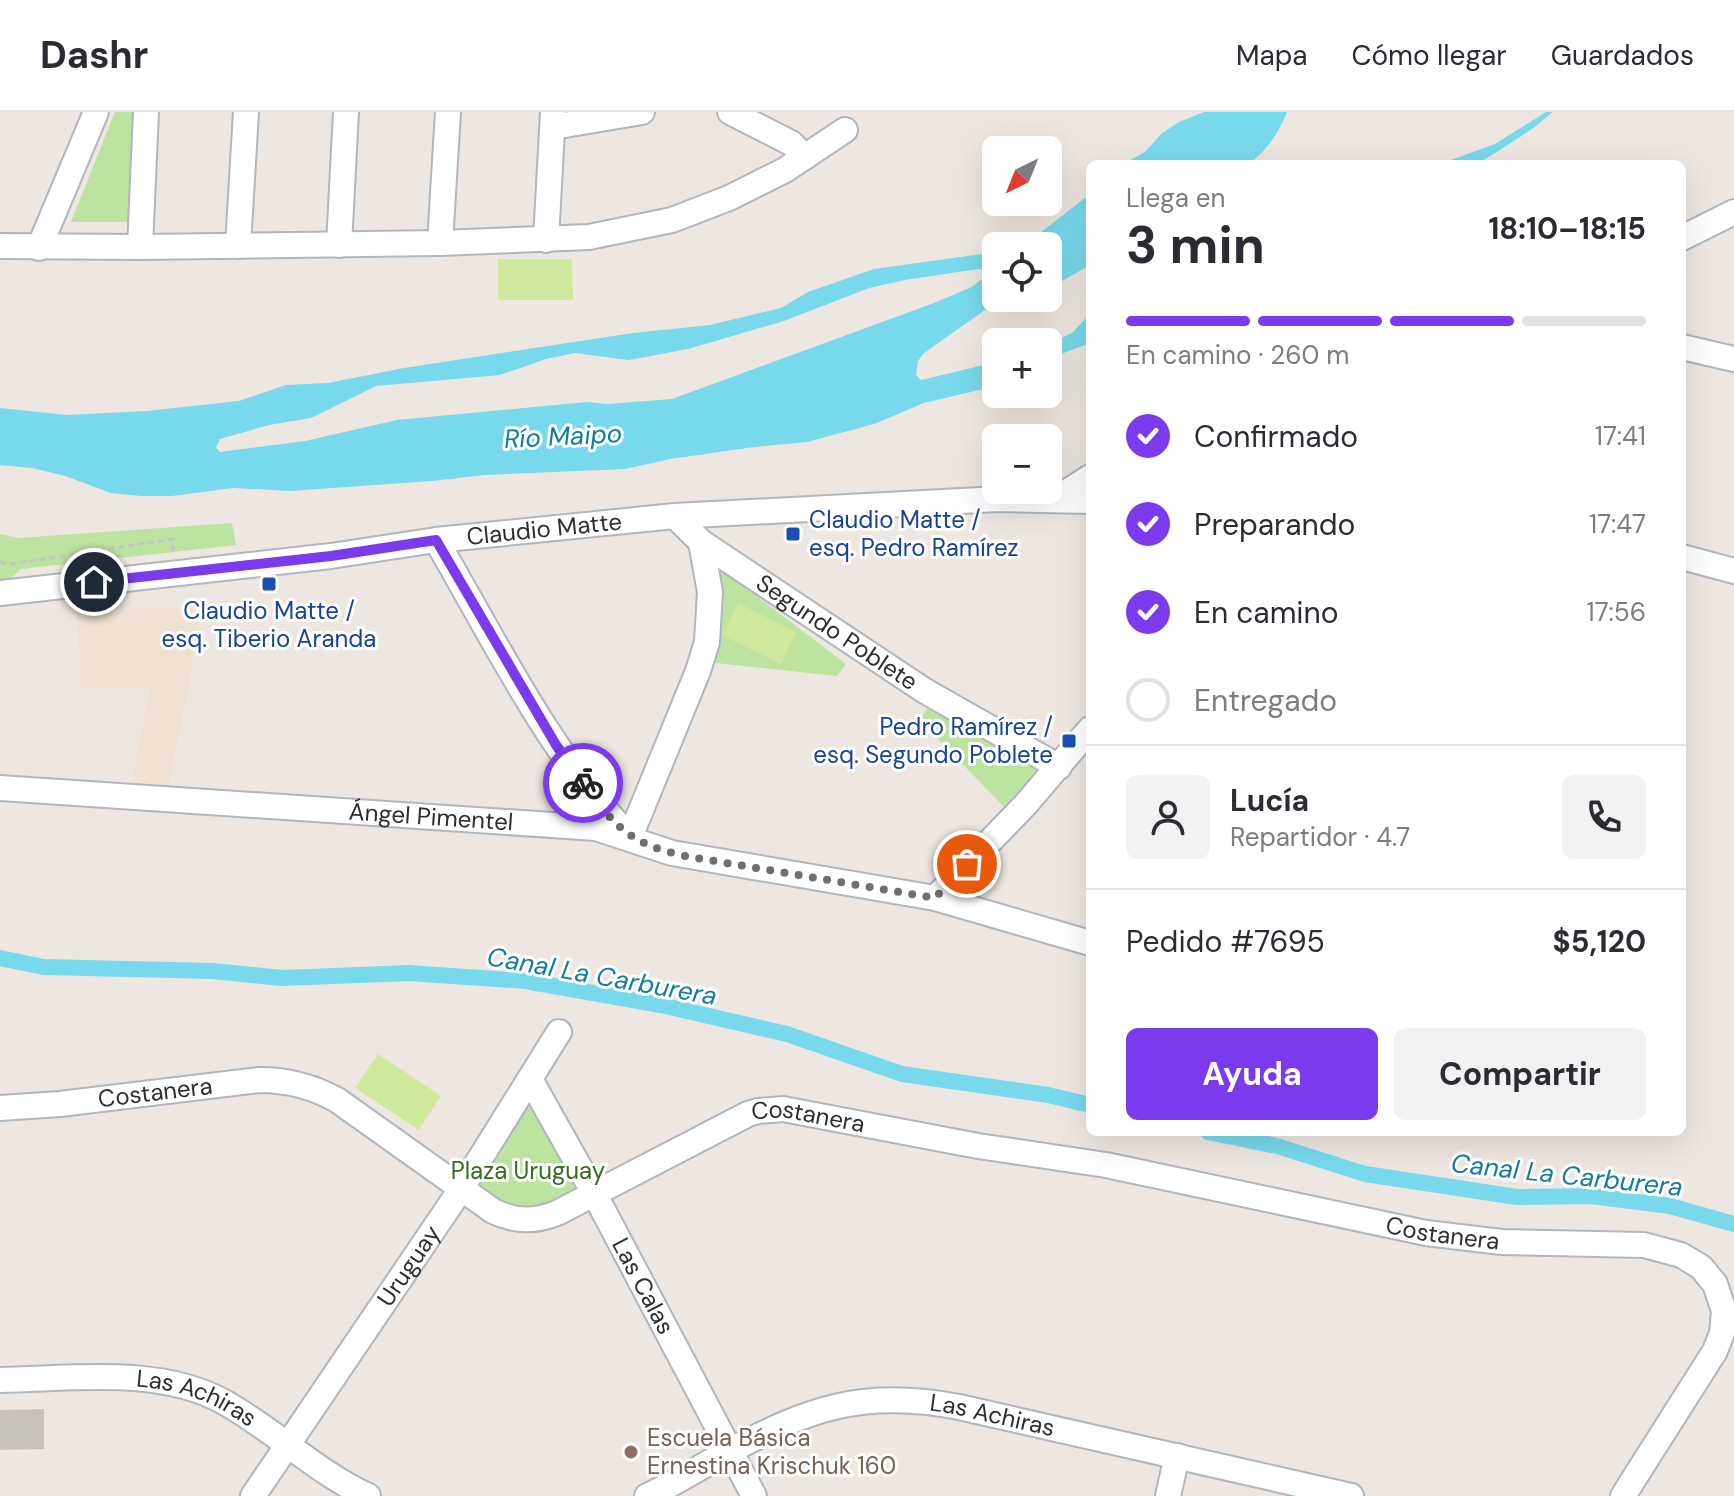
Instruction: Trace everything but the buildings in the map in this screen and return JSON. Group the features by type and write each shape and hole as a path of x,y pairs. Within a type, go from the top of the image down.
{"street":[{"path":"39,248 96,112"},
{"path":"140,247 146,112"},
{"path":"238,246 246,112"},
{"path":"339,245 346,112"},
{"path":"440,243 448,112"},
{"path":"546,240 553,119 642,112"},
{"path":"730,112 791,143 805,157"},
{"path":"0,246 339,245 546,240 612,234 672,220 729,198 805,157 845,130"},
{"path":"1686,236 1734,212"},
{"path":"1686,348 1734,359"},
{"path":"1062,495 1086,480"},
{"name":"Claudio Matte","path":"0,593 331,556 436,540 675,516 982,500"},
{"name":"Claudio Matte","path":"1062,500 1086,501"},
{"name":"Segundo Poblete","path":"675,516 701,542 925,691 1059,767"},
{"path":"436,540 556,745 601,807 630,837 707,642 710,592 701,542"},
{"path":"1686,558 1734,571"},
{"path":"935,898 1059,767 1086,734"},
{"name":"Ángel Pimentel","path":"0,788 596,828 685,856 935,898 1086,942"},
{"name":"Uruguay","path":"253,1496 461,1189 559,1032"},
{"name":"Las Calas","path":"530,1079 594,1193 754,1496"},
{"name":"Costanera","path":"0,1108 259,1080 290,1082 337,1100 502,1216 523,1221 546,1218 748,1114 783,1109 978,1146 1120,1168 1426,1233 1502,1242 1635,1244 1671,1251 1701,1267 1715,1284 1724,1311 1722,1333 1715,1351 1623,1496"},
{"name":"Las Achiras","path":"0,1380 124,1378 177,1383 226,1403 288,1443 327,1473 368,1496"},
{"name":"Las Achiras","path":"647,1496 798,1416 857,1401 901,1399 959,1407 1351,1496"},
{"path":"1168,1496 1177,1456"}],"path":[{"path":"0,562 10,564 172,539 178,573"}],"shaded area":[{"path":"199,607 188,692 167,791 131,787 150,688 81,688 77,611"}],"green space":[{"path":"115,112 141,112 136,222 71,222"},
{"path":"498,259 572,259 573,300 498,300"},
{"path":"232,523 236,545 21,569 10,579 0,580 0,534 18,538"},
{"path":"726,573 846,664 837,676 707,662 715,574"},
{"path":"738,603 796,632 781,664 722,635"},
{"path":"927,708 1032,759 1039,774 1004,807 920,720"},
{"path":"378,1054 441,1096 419,1130 355,1088"},
{"name":"Plaza Uruguay","path":"533,1108 542,1114 581,1182 575,1193 541,1210 513,1212 478,1192 473,1181 521,1109"}],"water":[{"path":"1204,112 1287,112 1272,141 1253,160 1130,160 1145,152 1161,134 1179,122"},
{"path":"1546,112 1553,112 1484,160 1451,160 1495,144"},
{"path":"1086,197 1086,267 1062,281 1062,232 1041,232"},
{"name":"Río Maipo","path":"982,254 982,270 869,288 784,321 688,349 629,360 575,353 546,359 500,375 376,386 311,418 269,425 220,439 216,448 220,452 305,441 397,420 587,402 607,404 672,399 934,303 972,287 982,279 982,312 924,353 918,361 916,375 921,380 982,365 982,389 924,403 874,424 807,442 670,459 625,469 484,475 290,491 233,488 172,496 141,496 111,493 32,468 0,465 0,408 67,415 147,411 239,401 286,385 328,383 404,368 633,333 710,325 781,308 808,292 874,269"},
{"path":"1086,318 1086,345 1062,354 1062,338 1072,333"}],"waterway":[{"name":"Canal La Carburera","path":"0,958 44,967 213,971 282,978 409,973 525,981 661,1005 787,1034 902,1074 1048,1095 1086,1104"},
{"name":"Canal La Carburera","path":"1228,1136 1277,1146 1365,1174 1517,1197 1591,1196 1670,1206 1734,1224"}],"way so far":[{"path":"583,783 630,837 685,856 935,898 967,864"}],"place":[{"name":"Claudio Matte / esq. Pedro Ramírez","path":"793,534"},
{"name":"Claudio Matte / esq. Tiberio Aranda","path":"269,584"},
{"name":"Pedro Ramírez / esq. Segundo Poblete","path":"1069,741"},
{"name":"Escuela Básica Ernestina Krischuk 160","path":"631,1452"}],"route":[{"path":"94,582 331,556 436,540 556,745 583,783"}]}
